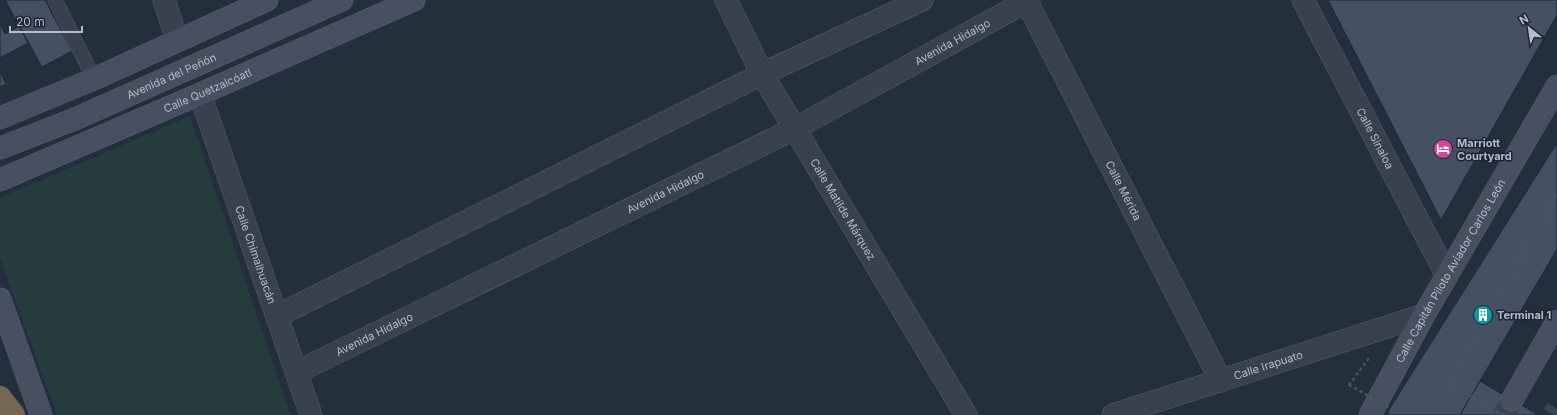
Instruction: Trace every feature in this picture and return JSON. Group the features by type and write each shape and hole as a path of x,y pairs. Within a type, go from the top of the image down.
{"highway":[{"path":"0,397 14,415"},
{"path":"0,404 4,415"}],"street":[{"path":"164,0 177,40"},
{"path":"0,118 94,79 267,0"},
{"name":"Avenida del Peñón","path":"0,148 75,118 342,0"},
{"name":"Calle Quetzalcóatl","path":"0,180 414,0"},
{"name":"Calle Matilde Márquez","path":"726,0 762,74 966,415"},
{"path":"277,316 762,74 922,0"},
{"name":"Avenida Hidalgo","path":"297,372 794,129 1027,0"},
{"name":"Calle Mérida","path":"1027,0 1221,381"},
{"name":"Calle Sinaloa","path":"1303,0 1447,276"},
{"name":"Calle Capitán Piloto Aviador Carlos León","path":"1370,415 1424,315 1557,86"},
{"name":"Calle Chimalhuacán","path":"200,94 311,415"},
{"path":"0,299 41,415"},
{"name":"Calle Irapuato","path":"1114,415 1424,315"},
{"path":"1508,407 1557,321"}],"lane":[{"path":"55,0 94,79"}],"path":[{"path":"1508,407 1449,384 1557,196"},
{"path":"1364,354 1369,357 1349,385 1390,408"}],"green space":[{"path":"190,116 290,415 57,415 0,258 0,198"}],"building":[{"path":"5,0 45,0 72,51 42,67"},
{"name":"Marriott Courtyard","path":"1328,0 1557,0 1557,15 1441,220"},
{"path":"0,24 5,34 19,26 28,43 0,58"},
{"path":"0,72 6,84 0,87"},
{"name":"Terminal 1","path":"1557,143 1557,249 1460,415 1388,415 1390,408"},
{"path":"1480,381 1512,400 1539,415 1460,415"}],"tunnel":[{"path":"1504,415 1512,400"},
{"path":"1553,415 1557,409"}],"place":[{"name":"Marriott Courtyard","path":"1443,149"},
{"name":"Terminal 1","path":"1483,315"}]}
